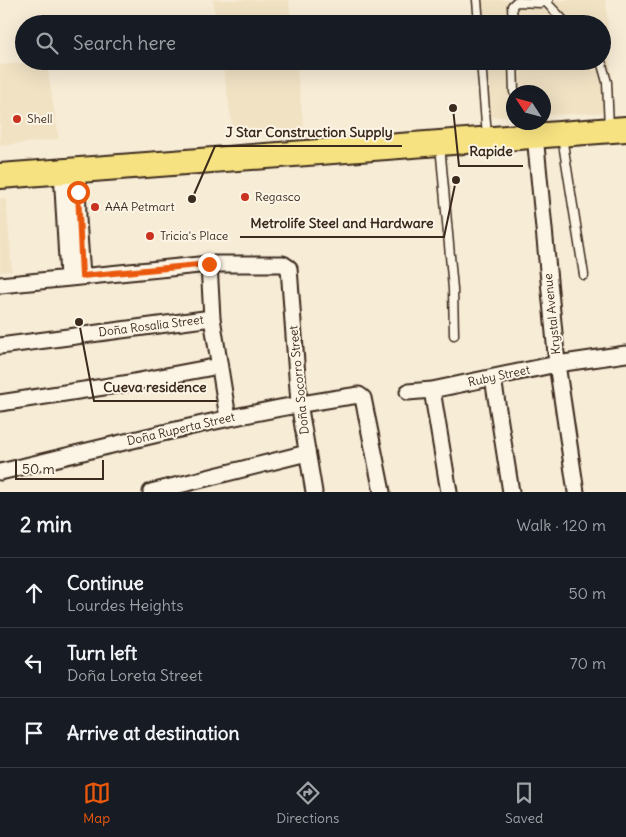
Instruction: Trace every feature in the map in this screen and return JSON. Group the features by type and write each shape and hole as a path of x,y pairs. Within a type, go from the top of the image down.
{"highway":[{"path":"0,176 70,182 522,134 617,130"}],"street":[{"name":"Krystal Avenue","path":"522,134 576,492"},
{"path":"70,182 75,277"},
{"path":"0,285 209,264 212,318 228,418"},
{"name":"Doña Socorro Street","path":"209,264 282,264 289,268 299,403 314,492"},
{"name":"Doña Rosalia Street","path":"0,346 212,318"},
{"name":"Ruby Street","path":"408,392 432,390 557,364 626,354"},
{"path":"0,403 123,384 219,366"},
{"path":"493,378 511,492"},
{"path":"432,390 449,492"},
{"name":"Doña Ruperta Street","path":"0,472 228,418 299,403 359,395 363,398 382,492"},
{"path":"151,492 307,453"}],"lane":[{"path":"477,0 478,15"},
{"path":"512,15 512,6 516,2 547,1 559,15"},
{"path":"483,70 487,138"},
{"path":"514,70 514,85"},
{"path":"604,70 617,130"},
{"path":"561,133 584,275"},
{"path":"440,142 453,289 454,335"}],"shaded area":[{"path":"213,0 289,0 290,15 215,15"},
{"path":"473,0 606,0 607,15 474,15"},
{"path":"15,64 15,70 48,70 59,139 0,146 0,65"},
{"path":"223,70 297,70 304,129 234,137"},
{"path":"478,70 611,70 614,112 551,115 551,85 506,85 506,116 482,118"},
{"path":"0,198 6,198 12,271 0,272"}],"place":[{"name":"Rapide","path":"453,108"},
{"name":"Shell","path":"17,119"},
{"name":"Metrolife Steel and Hardware","path":"456,180"},
{"name":"Regasco","path":"245,197"},
{"name":"J Star Construction Supply","path":"192,199"},
{"name":"AAA Petmart","path":"95,207"},
{"name":"Tricia's Place","path":"150,236"},
{"name":"Cueva residence","path":"79,322"}],"route":[{"path":"78,192 82,276 209,264"}]}
